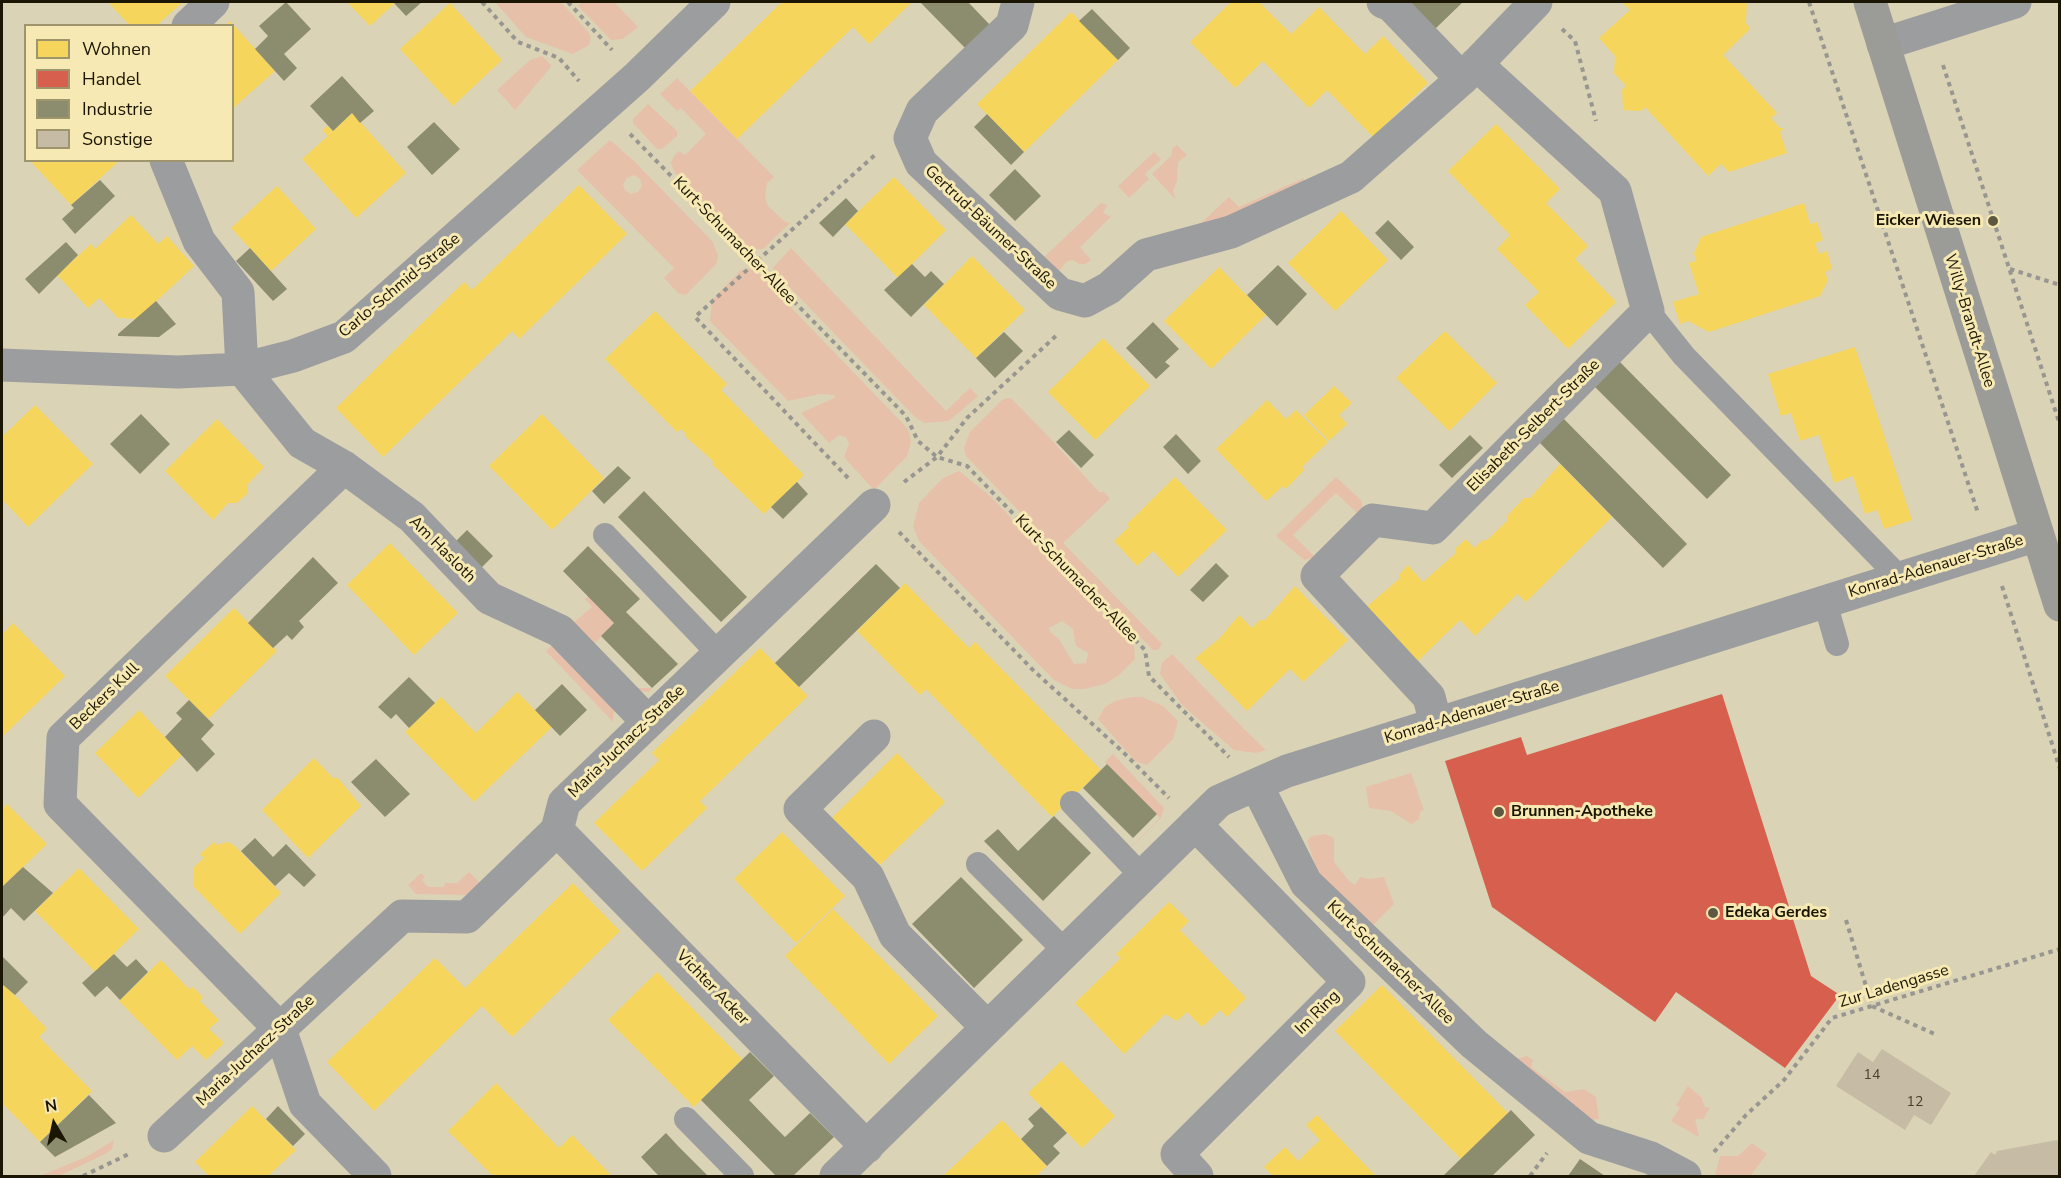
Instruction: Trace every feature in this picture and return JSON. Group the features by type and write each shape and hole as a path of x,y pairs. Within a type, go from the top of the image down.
{"street":[{"path":"190,24 213,2"},
{"name":"Carlo-Schmid-Straße","path":"2,365 178,372 242,369 292,356 344,337 637,77 714,2"},
{"path":"910,138 922,111 1012,25 1018,2"},
{"path":"1383,2 1391,5 1615,191 1648,311"},
{"path":"1084,301 1109,288 1146,255 1231,232 1351,177 1469,71 1536,2"},
{"name":"Willy-Brandt-Allee","path":"1870,2 2060,605"},
{"path":"1883,44 2015,2"},
{"name":"Gertrud-Bäumer-Straße","path":"910,138 921,163 1060,294 1084,301"},
{"path":"167,162 199,241 238,292 242,369"},
{"name":"Elisabeth-Selbert-Straße","path":"1436,724 1429,698 1317,576 1373,520 1433,528 1648,311"},
{"name":"Am Hasloth","path":"242,369 302,443 344,467 412,517 489,597 560,631 648,722"},
{"name":"Beckers Kull","path":"280,1029 60,804 63,738 344,467"},
{"name":"Maria-Juchacz-Straße","path":"164,1136 402,916 467,917 556,830 564,803 874,506"},
{"name":"Konrad-Adenauer-Straße","path":"836,1176 1218,801 1287,771 2037,535"},
{"path":"874,736 800,809 868,877 895,935 987,1027"},
{"name":"Kurt-Schumacher-Allee","path":"1257,786 1306,884 1474,1044 1589,1138 1651,1158 1696,1169"},
{"name":"Im Ring","path":"1195,824 1349,982 1177,1154 1197,1176"},
{"name":"Vichter Acker","path":"556,830 867,1147"},
{"path":"280,1029 305,1104 369,1174"}],"lane":[{"path":"1648,311 1684,356 1900,578"},
{"path":"605,535 719,654"},
{"path":"1825,602 1838,644"},
{"path":"1072,803 1142,876"},
{"path":"978,864 1065,951"},
{"path":"686,1119 742,1176"}],"path":[{"name":"Kurt-Schumacher-Allee","path":"482,2 518,42 559,58 603,107 906,416 918,441 937,457 967,466 1145,650 1149,676 1257,786"},
{"path":"568,2 637,77"},
{"path":"1536,2 1575,41 1597,122"},
{"path":"1809,2 2060,769"},
{"path":"1931,28 2060,425"},
{"path":"910,138 878,152 695,317 1034,671 1122,751 1195,824"},
{"path":"2009,268 2060,285"},
{"path":"937,457 967,418 1069,324 1084,301"},
{"path":"1846,920 1872,1006 1937,1035"},
{"name":"Zur Ladengasse","path":"1696,1169 1746,1115 1784,1080 1832,1018 2060,949"},
{"path":"82,1176 164,1136"}],"shaded area":[{"path":"495,2 561,2 588,32 591,37 589,45 573,54 526,37"},
{"path":"582,2 614,2 638,27 623,39 611,40 578,6"},
{"path":"542,56 551,65 550,68 515,110 497,90 530,60"},
{"path":"677,78 774,177 767,183 765,198 768,206 785,222 790,223 763,249 750,249 675,173 671,163 674,156 679,151 685,155 706,134 681,108 677,111 660,94"},
{"path":"648,104 677,131 677,136 662,149 657,149 633,123 633,119"},
{"path":"610,140 635,162 713,242 718,256 717,263 686,295 678,293 664,278 674,268 577,170","holes":["634,175 640,179 642,186 638,192 631,194 625,190 623,184 627,178"]},
{"path":"1177,145 1187,155 1178,162 1177,181 1173,191 1175,199 1152,174 1172,155 1172,149"},
{"path":"1154,152 1161,159 1145,174 1149,179 1129,198 1118,186"},
{"path":"1304,178 1304,182 1242,214 1200,224 1229,197 1239,207"},
{"path":"1101,203 1107,205 1103,213 1111,217 1080,247 1091,260 1085,264 1079,264 1073,260 1067,261 1059,271 1040,261"},
{"path":"791,248 946,411 970,388 978,396 949,421 924,423 915,417 775,272 773,268"},
{"path":"747,268 757,272 908,429 911,442 907,456 874,490 844,457 849,444 846,437 839,435 829,443 801,413 834,398 835,395 820,394 788,401 710,321 712,300 741,270"},
{"path":"1012,399 1048,436 1099,492 1104,492 1110,499 1063,543 1162,644 1158,650 1153,650 966,456 964,448 970,432 1002,400"},
{"path":"959,471 990,496 1134,646 1135,659 1119,675 1105,684 1084,689 1072,689 1054,680 919,541 913,526 919,503 943,478","holes":["1062,621 1073,629 1076,646 1088,653 1086,663 1074,664 1059,639 1051,633 1049,628"]},
{"path":"1336,477 1361,500 1363,509 1359,515 1336,493 1293,535 1315,557 1304,560 1276,536"},
{"path":"588,596 614,623 593,645 635,688 652,688 649,692 637,691 572,624 592,607 585,599"},
{"path":"551,646 614,708 613,722 546,651"},
{"path":"1172,654 1266,750 1256,753 1234,750 1182,705 1160,674 1162,663"},
{"path":"1142,697 1163,706 1178,721 1173,739 1147,765 1135,761 1098,719 1105,707 1115,701"},
{"path":"1113,754 1164,808 1161,818 1112,866 1160,818 1105,762"},
{"path":"1411,773 1424,810 1420,812 1419,819 1411,824 1391,811 1369,808 1366,787"},
{"path":"1325,834 1334,838 1334,862 1349,881 1355,885 1360,877 1370,879 1384,877 1394,904 1369,929 1334,894 1317,870 1307,841 1312,836"},
{"path":"469,872 480,883 468,895 416,894 408,885 421,873 425,877 422,880 428,887 444,887 445,883 457,883"},
{"path":"1527,1056 1533,1060 1531,1067 1565,1092 1584,1089 1596,1097 1599,1119 1588,1120 1516,1059"},
{"path":"1688,1086 1702,1098 1704,1106 1710,1108 1703,1119 1695,1119 1699,1137 1671,1121 1680,1108 1676,1105"},
{"path":"114,1140 112,1149 107,1153 59,1176 40,1176 86,1157"},
{"path":"1752,1143 1767,1154 1750,1176 1715,1175 1720,1156 1738,1156"}],"building: Wohnen":[{"path":"108,2 183,2 158,24 128,24"},
{"path":"347,2 396,2 370,26"},
{"path":"782,2 912,2 869,44 853,27 737,139 690,91"},
{"path":"1231,2 1259,2 1291,34 1319,7 1365,54 1383,36 1428,83 1373,137 1327,90 1309,108 1263,61 1235,88 1190,42"},
{"path":"1622,2 1747,2 1746,23 1750,29 1723,55 1777,113 1771,118 1780,128 1784,128 1780,132 1787,153 1729,172 1721,164 1708,176 1645,107 1641,111 1623,110 1622,90 1626,86 1614,73 1615,56 1599,38 1630,10"},
{"path":"450,3 502,60 453,106 400,49"},
{"path":"1071,12 1118,60 1024,152 977,104"},
{"path":"234,25 275,71 234,107"},
{"path":"352,113 406,173 356,218 302,159 328,136 322,130 328,126 333,131"},
{"path":"1496,124 1560,189 1546,203 1588,246 1575,259 1616,302 1568,349 1525,305 1539,292 1497,249 1510,235 1448,171"},
{"path":"33,162 118,162 71,205"},
{"path":"894,177 946,230 898,278 845,224"},
{"path":"579,185 627,234 519,339 512,331 383,457 336,408 464,282 472,290"},
{"path":"277,186 316,229 271,271 231,228"},
{"path":"1804,203 1810,224 1817,222 1823,240 1815,243 1819,254 1827,251 1832,269 1825,272 1828,280 1820,296 1709,332 1688,321 1680,324 1673,302 1699,294 1689,263 1696,261 1694,253 1701,237"},
{"path":"1341,211 1388,260 1335,311 1288,263"},
{"path":"131,215 158,244 167,236 194,266 137,319 118,318 99,298 88,308 57,275 91,244 95,249"},
{"path":"972,256 1025,310 976,358 924,305"},
{"path":"1219,267 1266,315 1211,369 1164,321"},
{"path":"655,311 727,384 721,390 804,475 764,514 712,464 714,462 685,436 686,434 681,429 677,432 605,359"},
{"path":"1445,331 1497,383 1449,431 1396,378"},
{"path":"1103,338 1150,386 1095,440 1048,392"},
{"path":"1855,347 1912,520 1884,529 1877,510 1865,514 1853,476 1834,483 1819,435 1800,441 1791,413 1781,416 1768,374"},
{"path":"1334,386 1352,403 1339,415 1347,424 1329,441 1304,415"},
{"path":"1267,400 1286,419 1296,410 1328,442 1302,467 1304,470 1286,489 1283,486 1266,501 1216,449"},
{"path":"35,405 93,464 28,527 2,499 2,437"},
{"path":"542,414 604,478 552,530 489,466"},
{"path":"217,419 264,467 248,484 248,493 237,503 228,503 213,520 165,471"},
{"path":"1560,464 1612,517 1526,602 1517,594 1475,636 1460,620 1417,662 1364,609 1399,579 1399,575 1408,565 1423,582 1456,553 1456,548 1466,539 1474,548 1483,540 1487,540 1508,520 1508,515 1524,498 1530,498"},
{"path":"1175,477 1227,530 1178,577 1153,551 1137,566 1114,541 1129,527 1127,524"},
{"path":"390,543 458,613 414,655 347,585"},
{"path":"905,583 969,648 975,642 1101,770 1052,817 926,689 920,695 857,631"},
{"path":"1295,586 1348,640 1303,682 1290,669 1247,711 1195,658 1219,639 1239,615 1252,628 1260,620 1265,620"},
{"path":"234,608 277,651 208,719 165,676"},
{"path":"13,623 65,676 2,737 2,635"},
{"path":"760,648 808,696 700,801 707,808 642,871 594,823 659,760 652,753"},
{"path":"517,692 552,727 474,802 405,732 441,697 476,733"},
{"path":"139,710 182,755 138,798 95,753"},
{"path":"897,753 945,802 880,865 832,818"},
{"path":"314,758 333,778 338,778 361,806 308,858 262,810"},
{"path":"7,804 47,844 2,887 2,809"},
{"path":"782,832 845,896 796,943 734,879"},
{"path":"214,842 217,845 228,842 235,846 281,893 240,934 194,887 194,867 204,858 200,854"},
{"path":"79,868 139,929 95,972 35,911"},
{"path":"573,883 620,931 512,1037 482,1006 374,1111 327,1062 435,958 465,988"},
{"path":"1169,902 1189,921 1180,930 1246,998 1227,1017 1220,1010 1202,1027 1187,1012 1177,1021 1165,1014 1124,1054 1075,1003 1121,958 1116,954"},
{"path":"833,909 938,1016 889,1064 785,956"},
{"path":"161,960 189,989 193,987 203,997 200,1001 219,1020 209,1029 224,1043 206,1060 192,1046 177,1060 119,1001"},
{"path":"657,972 742,1059 694,1107 608,1020"},
{"path":"2,982 47,1029 39,1037 92,1091 40,1142 2,1103"},
{"path":"1382,985 1508,1113 1461,1159 1335,1031"},
{"path":"1061,1061 1115,1116 1082,1148 1028,1093"},
{"path":"496,1083 559,1148 572,1135 612,1176 493,1176 448,1131"},
{"path":"252,1106 296,1150 268,1176 209,1176 195,1162"},
{"path":"1317,1115 1376,1176 1273,1176 1264,1167 1285,1147 1298,1161 1320,1140 1306,1125"},
{"path":"1002,1120 1047,1166 1036,1176 943,1176"}],"building: Handel":[{"path":"1722,694 1811,976 1840,995 1785,1068 1676,992 1655,1022 1492,907 1445,761 1521,737 1527,755"}],"building: Industrie":[{"path":"286,2 311,29 284,54 297,68 284,81 255,49 268,36 259,26"},
{"path":"422,2 406,16 394,3"},
{"path":"920,2 968,2 991,26 967,50"},
{"path":"1410,2 1463,2 1435,29"},
{"path":"1092,9 1130,48 1118,60 1079,21"},
{"path":"342,76 374,111 360,123 352,113 333,131 310,106"},
{"path":"987,114 1024,152 1011,165 974,127"},
{"path":"434,122 460,149 432,175 407,147"},
{"path":"1015,169 1041,196 1015,221 989,195"},
{"path":"100,180 115,196 75,234 62,219 74,208 71,205"},
{"path":"846,198 858,211 833,237 819,223"},
{"path":"1388,220 1414,247 1401,260 1375,233"},
{"path":"66,242 78,255 39,294 25,279"},
{"path":"250,248 287,289 273,301 236,261"},
{"path":"912,264 925,277 931,271 944,284 911,317 884,290"},
{"path":"1278,265 1307,294 1277,326 1247,295"},
{"path":"156,301 176,324 159,337 118,336 118,334"},
{"path":"1153,322 1179,349 1165,362 1170,366 1156,379 1126,348"},
{"path":"1004,332 1023,351 995,378 976,358"},
{"path":"1620,362 1731,475 1707,499 1595,387"},
{"path":"141,414 170,444 140,474 110,444"},
{"path":"1563,418 1687,544 1663,568 1539,442"},
{"path":"1069,430 1094,455 1081,468 1056,442"},
{"path":"1176,434 1201,461 1188,474 1163,447"},
{"path":"1470,435 1483,448 1452,478 1439,465"},
{"path":"618,466 631,478 604,504 592,491"},
{"path":"797,482 808,494 783,519 771,507"},
{"path":"644,491 747,597 721,622 618,517"},
{"path":"467,530 493,556 480,569 454,543"},
{"path":"588,546 640,599 626,612 678,664 652,688 601,636 614,623 563,571"},
{"path":"313,557 338,583 299,621 304,627 292,640 287,635 273,648 248,623"},
{"path":"1216,563 1229,576 1203,602 1190,590"},
{"path":"876,564 900,588 799,687 775,663"},
{"path":"409,677 435,703 409,728 396,714 391,719 378,707"},
{"path":"562,684 587,710 560,736 535,710"},
{"path":"189,700 214,725 201,739 215,754 197,772 165,737 182,719 176,713"},
{"path":"376,759 410,794 385,817 351,782"},
{"path":"1107,764 1157,814 1133,838 1083,788"},
{"path":"1054,816 1091,853 1043,901 984,841 998,829 1018,851"},
{"path":"255,838 273,857 286,844 316,875 304,887 289,873 275,886 241,851"},
{"path":"23,867 53,893 24,921 11,908 2,918 2,887"},
{"path":"961,877 1023,940 974,988 912,924"},
{"path":"114,954 127,967 136,959 148,972 120,1000 107,986 95,997 82,983"},
{"path":"2,956 28,982 15,995 2,984"},
{"path":"750,1052 774,1076 749,1100 773,1125 785,1137 810,1113 834,1137 793,1176 776,1176 701,1100"},
{"path":"89,1095 116,1123 55,1157 40,1142"},
{"path":"278,1106 305,1134 293,1146 266,1119"},
{"path":"1041,1107 1067,1133 1053,1146 1060,1153 1047,1166 1021,1139 1034,1126 1028,1119"},
{"path":"1511,1110 1535,1135 1492,1176 1443,1176"},
{"path":"666,1133 708,1176 659,1176 653,1170 641,1157"},
{"path":"1580,1159 1605,1176 1568,1176"}],"building: Sonstige":[{"path":"1882,1049 1951,1093 1931,1125 1914,1115 1905,1130 1836,1086 1858,1052 1873,1062"},
{"path":"2057,1140 2060,1144 2060,1176 1974,1176 1991,1152 1995,1155 1997,1151"}],"place":[{"name":"Eicker Wiesen","path":"1993,221"},
{"name":"Brunnen-Apotheke","path":"1499,812"},
{"name":"Edeka Gerdes","path":"1713,913"}]}
